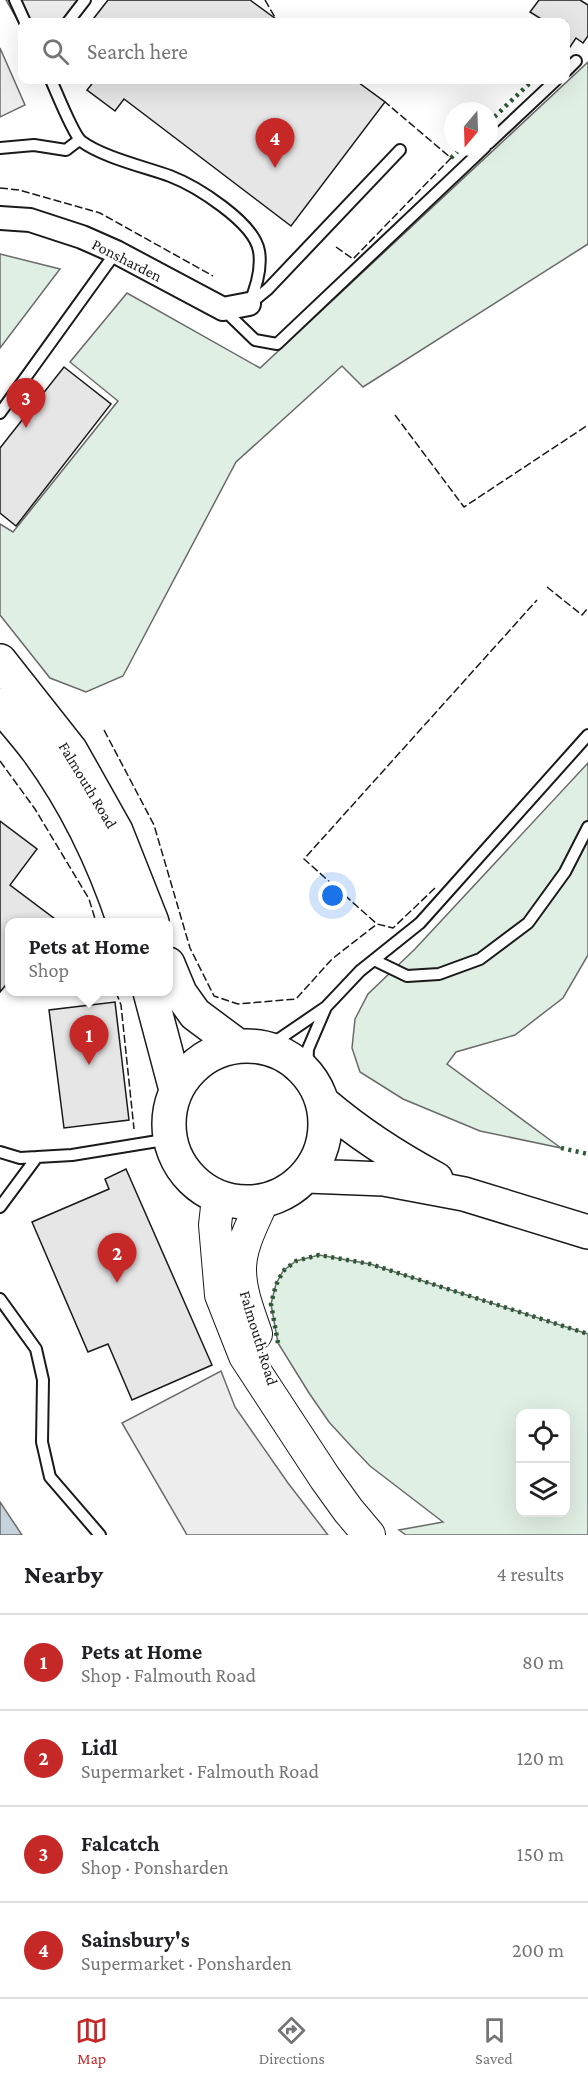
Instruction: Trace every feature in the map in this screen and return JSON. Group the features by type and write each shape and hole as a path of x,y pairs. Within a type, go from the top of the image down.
{"highway":[{"name":"Falmouth Road","path":"0,661 71,751 116,831 150,918"},
{"name":"Falmouth Road","path":"0,705 38,752 87,831 113,888 123,918"},
{"path":"173,976 180,993 195,1014 252,1047 288,1057 307,1073 323,1102 326,1128 321,1154 307,1176 287,1192 262,1202 240,1203 218,1198 194,1183 177,1160 170,1140 169,1114 176,1090 191,1068 213,1053 252,1047"},
{"path":"151,996 176,1090"},
{"path":"323,1102 350,1126 394,1156 464,1194"},
{"path":"307,1176 384,1179 464,1194 588,1232"}],"main road":[{"name":"Falmouth Road","path":"218,1198 215,1225 221,1295 245,1356 325,1478 369,1535"},
{"name":"Falmouth Road","path":"262,1202 246,1239 240,1268 244,1296 279,1406"}],"street":[{"name":"Ponsharden","path":"0,218 30,220 82,237 116,252 222,309"},
{"path":"222,309 249,304"}],"lane":[{"path":"15,0 23,18"},
{"path":"71,18 85,0"},
{"path":"570,67 576,61"},
{"path":"53,84 79,140 99,151 174,177 224,206 248,229 259,250 258,284 249,304"},
{"path":"498,135 552,84"},
{"path":"0,148 33,145 66,150 79,140"},
{"path":"249,304 268,289 400,150"},
{"path":"222,309 255,340 277,344 475,156"},
{"path":"0,413 116,252"},
{"path":"252,1047 326,1007 374,960 420,923 588,735"},
{"path":"374,960 407,976 439,974 480,959 528,923 565,872 588,827"},
{"path":"307,1073 308,1049 326,1007"},
{"path":"0,1152 20,1158 72,1155 170,1140"},
{"path":"0,1207 37,1157"},
{"path":"0,1299 36,1349 43,1380 42,1442 50,1477 100,1535"}],"green space":[{"path":"588,62 588,244 363,387 342,366 236,462 123,676 86,692 50,678 0,615 0,524 13,532 118,401 70,362 127,293 260,368 487,156 498,156 498,146 564,84 570,84 570,79"},
{"path":"0,254 60,269 0,348"},
{"path":"588,763 588,955 563,998 515,1035 456,1052 447,1064 561,1148 480,1131 403,1099 360,1072 352,1048 355,1019 368,994 415,949"},
{"path":"319,1255 370,1264 588,1334 588,1535 406,1535 399,1530 443,1522 370,1466 329,1422 309,1393 278,1343 271,1304 276,1284 283,1271 296,1261"}],"shaded area":[{"path":"6,0 85,0 71,18 18,18 18,21"},
{"path":"0,48 25,105 0,117"},
{"path":"221,1371 235,1407 328,1535 187,1535 122,1423"},
{"path":"0,1502 22,1535 0,1535"}],"building":[{"path":"108,0 250,0 275,18 94,18"},
{"path":"539,0 580,0 588,5 588,36 583,43 576,38 570,47 570,18 540,18 530,12"},
{"path":"92,84 360,84 385,102 291,226 124,99 115,111 87,90"},
{"path":"64,367 111,404 16,526 0,513 0,448"},
{"path":"0,821 37,849 10,885 54,918 5,918 5,986 0,992"},
{"path":"115,1002 129,1120 64,1128 49,1010"},
{"path":"126,1169 212,1365 132,1400 108,1344 88,1352 32,1222 109,1189 105,1179"}],"hedge":[{"path":"498,113 529,84"},
{"path":"561,1148 588,1154"},
{"path":"278,1343 271,1304 276,1285 283,1271 296,1261 319,1255 370,1264 588,1334"}],"fence":[{"path":"265,0 275,18"},
{"path":"336,247 353,259 451,158 385,102"},
{"path":"0,188 19,190 100,213 213,276"},
{"path":"395,415 464,507 588,425"},
{"path":"547,587 582,615 588,608"},
{"path":"435,888 393,928 377,924 304,859 537,600"},
{"path":"104,730 154,825 190,948 214,996 238,1004 296,999 332,959 377,924"},
{"path":"0,761 35,809 89,899 95,918"},
{"path":"118,996 121,1005 134,1129"}],"place":[{"name":"Sainsbury's","path":"275,168"},
{"name":"Falcatch","path":"26,428"},
{"name":"Pets at Home","path":"89,1065"},
{"name":"Lidl","path":"117,1283"}]}
